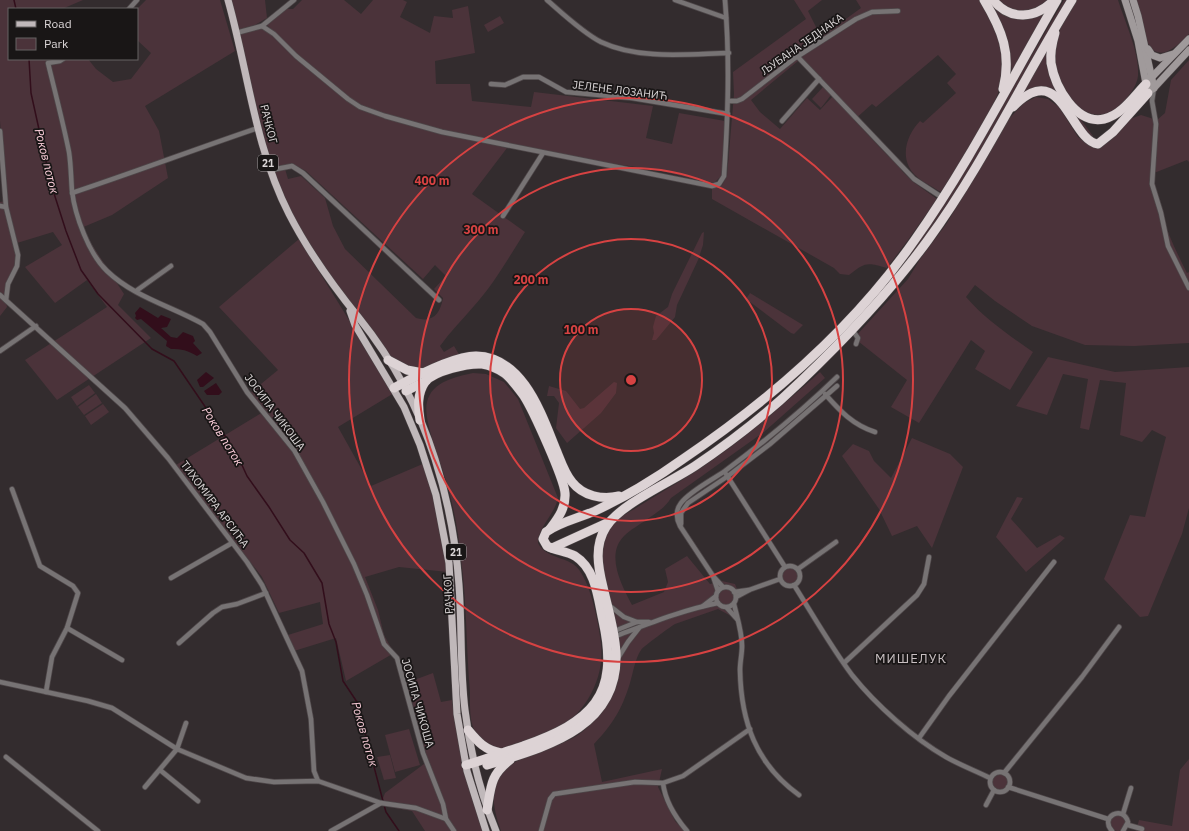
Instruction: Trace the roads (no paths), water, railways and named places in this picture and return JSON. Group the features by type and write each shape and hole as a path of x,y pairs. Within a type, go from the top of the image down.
{"highway":[{"path":"984,0 999,28 1008,60 1007,74 996,110"},
{"path":"993,0 1003,10 1017,15 1023,15 1040,12 1056,0"},
{"path":"549,530 594,511 630,493 683,459 773,392 852,315 893,268 941,201 996,110 1056,0"},
{"path":"552,548 609,522 626,508 695,465 747,428 797,386 853,330 902,274 948,210 1072,0"},
{"path":"1062,15 1052,44 1051,62 1056,80 1066,99 1081,115 1095,120 1105,119 1118,113 1151,89"},
{"path":"999,125 1022,98 1034,92 1047,93 1059,100 1088,140 1098,144 1113,132 1151,89"},
{"path":"401,388 467,357 481,356 499,362 512,370 529,391 571,482 585,493 592,496 607,498 630,493"},
{"path":"388,360 424,377 470,364 489,366 509,377 524,397 562,478 565,493 562,513 544,534 543,539 545,545 576,557 590,571 610,635 616,660 614,675 609,692 600,708 586,723 560,739 515,756 470,767"},
{"path":"420,420 418,403 424,377"},
{"path":"470,767 501,753 555,734 574,724 586,714 596,701 604,682 608,663 610,635 607,604 598,556 601,536 609,522"},
{"path":"468,730 482,746 501,753"},
{"path":"487,810 489,792 493,779 502,766 515,756"}],"main road":[{"name":"РАЧКОГ","path":"228,0 258,128 270,170 280,194 298,230 348,307 359,331 401,388 420,420 430,443 440,476 455,544 459,588 462,680 468,730 470,767 496,831"},
{"name":"РАЧКОГ","path":"348,307 359,318 388,360 401,388 426,461 443,527 451,587 453,660 457,714 486,831"}],"street":[{"path":"130,8 137,0"},
{"path":"236,33 262,26 294,0"},
{"path":"547,0 591,36 614,47 648,53 728,53"},
{"path":"675,0 726,18"},
{"path":"262,26 274,34 296,56 348,99 360,107 412,124 543,153 663,175 712,186 718,184 724,176 729,102 728,53 724,0"},
{"path":"1125,0 1151,89"},
{"path":"1133,0 1144,40 1156,124 1152,184 1161,213 1168,246 1189,288"},
{"name":"ЉУБАНА ЈЕДНАКА","path":"729,102 737,102 742,99 797,56 856,18 866,14 898,11"},
{"path":"1151,89 1176,52 1189,39"},
{"path":"1144,40 1149,51 1155,57 1164,58 1176,52"},
{"path":"1151,89 1189,50"},
{"path":"797,56 914,178 941,201"},
{"name":"ЈОСИПА ЧИКОША","path":"62,60 48,63 69,153 72,194 84,235 95,256 107,271 143,296 203,324 210,332 247,392 294,450 323,502 354,564 367,595 384,644 397,658 423,753 443,804 446,819 454,831"},
{"name":"ЈЕЛЕНЕ ЛОЗАНИЋ","path":"490,84 505,85 523,77 539,77 566,92 632,98 728,114"},
{"path":"782,121 819,79"},
{"path":"72,194 258,128"},
{"path":"0,131 6,208 18,255 17,266 8,284 6,300"},
{"path":"503,216 543,153"},
{"path":"270,170 292,166 303,173 440,300"},
{"path":"0,206 6,208"},
{"path":"136,291 171,266"},
{"name":"ТИХОМИРА АРСИЋА","path":"0,295 125,408 168,458 247,562 266,593 302,671 311,719 314,772 318,781"},
{"path":"0,351 36,326"},
{"path":"853,330 858,338 856,344"},
{"path":"799,795 779,779 765,762 750,729 741,692 740,669 742,646 734,604 736,597 734,592 730,588 723,587 713,576 681,528 676,515 682,502 725,471 823,392 837,378"},
{"path":"681,528 680,520 683,508 728,476 827,396 837,386"},
{"path":"823,392 849,419 875,432"},
{"path":"725,471 785,567"},
{"path":"12,489 40,566 73,586 78,593 67,628 52,657 46,692"},
{"path":"798,569 836,542"},
{"path":"171,578 232,543"},
{"path":"844,663 917,595 924,584 929,557"},
{"path":"919,738 949,696 1054,562"},
{"path":"780,579 781,572 785,567 792,566 798,569"},
{"path":"794,586 800,578 798,569"},
{"path":"713,576 718,604"},
{"path":"780,579 787,586 794,586"},
{"path":"736,597 749,590 780,579"},
{"path":"794,586 844,663 860,684 878,703 919,738 946,756 990,778"},
{"path":"703,606 723,587"},
{"path":"734,592 749,590"},
{"path":"179,643 222,607 237,604 266,593"},
{"path":"607,604 620,615 638,622 648,622 703,606 718,604 727,608 737,619"},
{"path":"727,608 734,604"},
{"path":"610,635 638,622"},
{"path":"616,660 628,642 640,628 648,622"},
{"path":"67,628 122,660"},
{"path":"610,635 640,628"},
{"path":"1004,773 1082,677 1119,628"},
{"path":"0,682 112,708 177,748 246,778 274,782 318,781 381,802 416,808 446,819"},
{"path":"145,787 177,748 186,723"},
{"path":"541,831 550,799 554,794 635,782 662,783 683,776 750,729"},
{"path":"6,757 98,831"},
{"path":"160,770 198,801"},
{"path":"1008,787 1009,778 1004,773 994,773 990,778 990,785 994,790 1000,792 1008,787 1108,819"},
{"path":"662,783 664,793 681,824 687,831"},
{"path":"1123,814 1131,788"},
{"path":"986,805 994,790"},
{"path":"331,831 339,829 381,802"},
{"path":"1112,831 1108,826 1108,819 1113,814 1123,814"},
{"path":"1123,814 1127,819 1128,825 1123,831"},
{"path":"1128,825 1142,829"}],"waterway":[{"name":"Роков поток","path":"14,0 16,8"},
{"name":"Роков поток","path":"29,60 31,93 51,184 66,231 81,270 98,294 152,349 174,361 236,452 247,476 290,540 304,553 322,583 329,624 336,642 343,681 357,702 383,801"},
{"name":"Роков поток","path":"384,805 386,812 399,831"}],"district":[{"name":"МИШЕЛУК","path":"911,658"}]}
